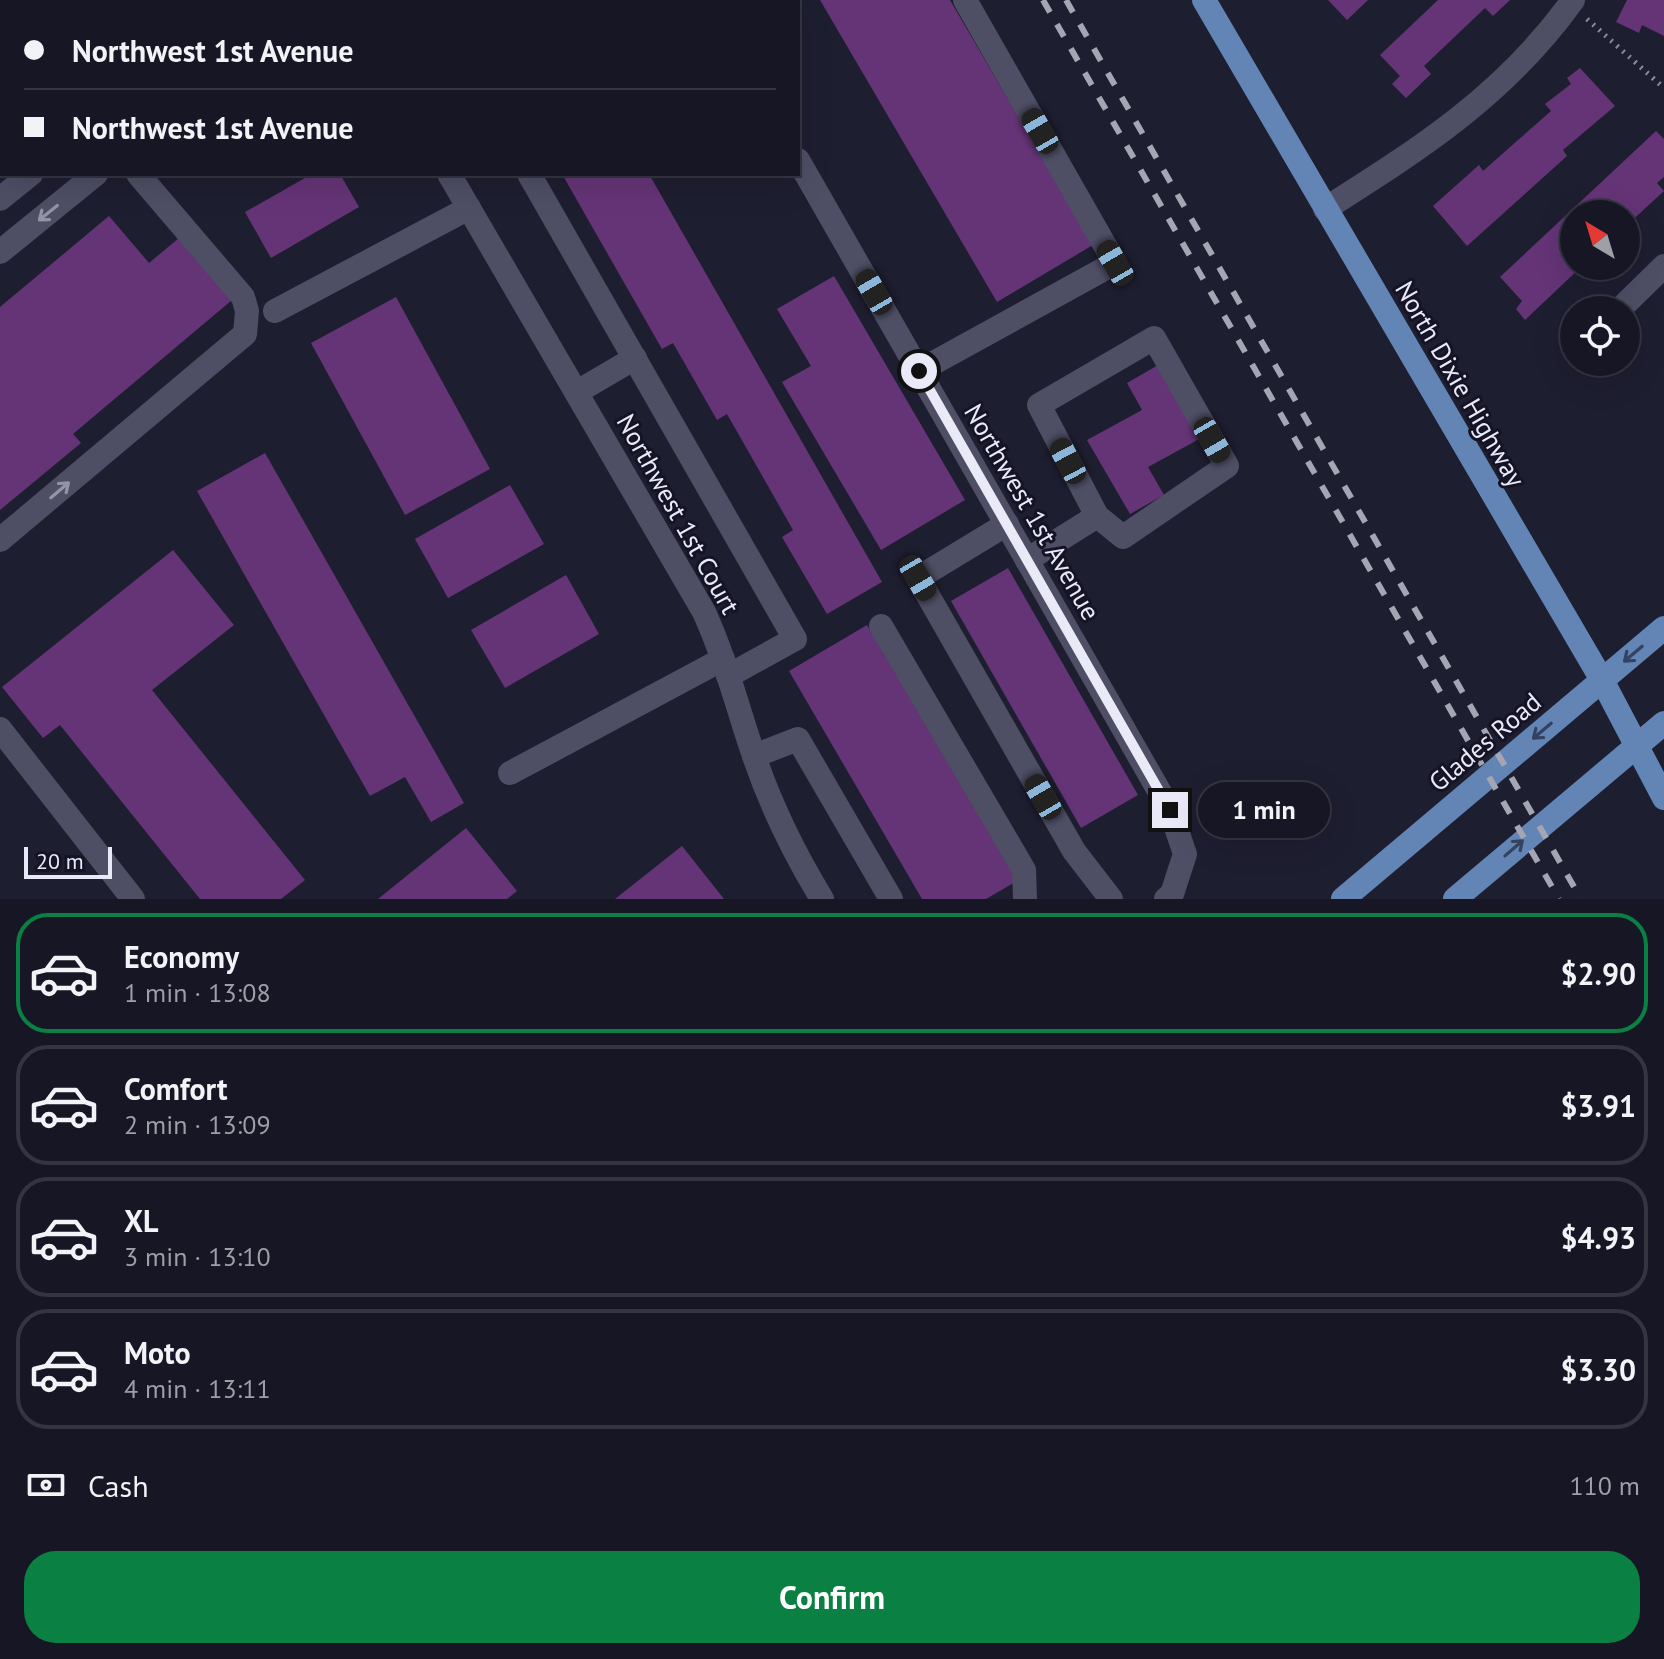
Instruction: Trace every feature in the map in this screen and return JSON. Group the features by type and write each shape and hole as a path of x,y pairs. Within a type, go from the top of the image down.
{"main road":[{"name":"North Dixie Highway","path":"1204,0 1602,680 1664,798"},
{"name":"Glades Road","path":"1343,899 1664,628"},
{"path":"1455,899 1664,723"}],"street":[{"path":"919,371 1115,263 965,0"},
{"path":"1325,209 1460,119 1533,50 1571,2"},
{"name":"Northwest 1st Avenue","path":"800,163 1170,810 1185,854 1172,894 1166,899"},
{"path":"0,199 29,176"},
{"path":"0,252 94,176"},
{"path":"0,540 245,334 248,323 243,297 140,176"},
{"name":"Northwest 1st Court","path":"450,176 704,612 726,668 754,756 784,830 822,899"},
{"path":"510,773 726,668 795,639 530,176"},
{"path":"275,311 469,208"},
{"path":"1633,296 1664,266"},
{"path":"1154,338 1227,466 1123,537 1097,516 1039,405 1154,338"},
{"path":"577,392 635,358"},
{"path":"1027,560 1097,516"},
{"path":"1007,524 918,578 1074,851 1111,899"},
{"path":"881,626 1024,870 1025,899"},
{"path":"0,729 133,899"},
{"path":"754,756 798,739 891,899"}],"path":[{"path":"1571,2 1664,88"}],"building":[{"path":"820,0 950,0 1093,245 997,302"},
{"path":"1328,0 1368,0 1347,20"},
{"path":"1438,0 1510,0 1493,16 1485,8 1424,66 1431,74 1406,98 1392,84 1400,76 1380,55"},
{"path":"1627,0 1664,0 1664,36 1642,25 1639,33 1616,22"},
{"path":"1580,68 1615,106 1563,150 1567,156 1467,246 1433,206 1479,165 1483,171 1551,111 1545,104 1571,84 1567,78"},
{"path":"1656,131 1664,139 1664,177 1657,183 1664,191 1640,213 1640,200 1582,200"},
{"path":"308,176 341,176 359,207 271,258 245,212"},
{"path":"563,176 650,176 882,582 827,614 782,537 793,530 727,414 717,420 673,343 662,349"},
{"path":"109,216 149,263 179,238 232,300 73,434 81,443 0,510 0,307"},
{"path":"1560,221 1560,280 1567,280 1525,320 1516,309 1522,301 1500,277"},
{"path":"834,276 965,500 881,550 782,382 811,366 777,309"},
{"path":"396,297 490,469 405,515 311,343"},
{"path":"1160,364 1203,437 1148,467 1164,495 1130,514 1087,440 1142,410 1127,383"},
{"path":"265,453 464,803 431,822 405,777 370,796 197,491"},
{"path":"510,485 544,544 448,598 415,539"},
{"path":"173,550 234,625 152,690 305,880 281,899 200,899 60,725 43,738 2,687"},
{"path":"1008,568 1138,795 1081,828 951,601"},
{"path":"566,575 599,634 505,688 471,630"},
{"path":"867,625 1017,881 986,899 922,899 789,671"},
{"path":"466,828 517,891 507,899 378,899"},
{"path":"682,846 724,899 615,899"}],"railway":[{"path":"1043,0 1559,899"},
{"path":"1066,0 1581,899"}],"route":[{"path":"919,371 1170,810"}]}
